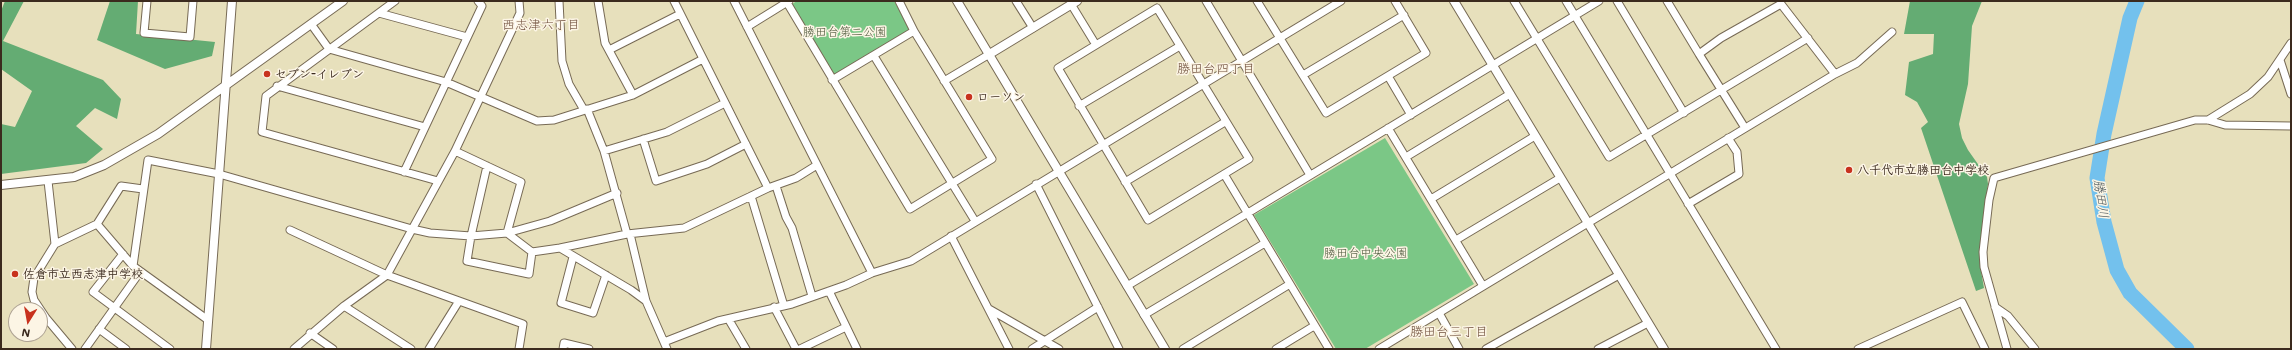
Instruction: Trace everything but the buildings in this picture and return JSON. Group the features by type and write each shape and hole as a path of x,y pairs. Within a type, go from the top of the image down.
{"street":[{"path":"146,1 144,33 190,37 193,1"},
{"path":"206,349 232,1"},
{"path":"1,185 74,177 104,166 158,134 343,1"},
{"path":"395,1 277,86 266,96 262,132 438,182"},
{"path":"404,172 466,37 482,6 478,1"},
{"path":"294,349 310,333 387,275 455,151 520,13 519,1"},
{"path":"559,1 562,61 569,84 585,110 604,151 629,234 646,301 666,346 718,321 729,320 784,306 829,291 872,273 911,261 1102,144 1341,1"},
{"path":"598,1 602,29 609,50 633,95"},
{"path":"674,1 768,188"},
{"path":"734,1 872,273"},
{"path":"747,27 788,1 832,80 910,209 992,159 914,32 898,1"},
{"path":"957,1 1165,349"},
{"path":"1016,1 1033,28"},
{"path":"1206,1 1310,175"},
{"path":"1257,1 1326,113 1426,53 1395,1"},
{"path":"1454,1 1664,349"},
{"path":"1514,1 1609,158 1808,38"},
{"path":"1566,1 1776,349"},
{"path":"1127,286 1599,1"},
{"path":"1617,1 1684,113"},
{"path":"1667,1 1745,128"},
{"path":"944,81 1033,28 1073,2 1096,44"},
{"path":"1699,54 1721,38 1781,4 1835,74"},
{"path":"1157,8 1180,46 1249,160 1148,220 1079,106 1058,68 1157,8"},
{"path":"379,13 466,37"},
{"path":"609,50 680,14"},
{"path":"1303,75 1404,15"},
{"path":"311,24 329,49 446,82 537,121 554,120 633,95 703,59"},
{"path":"832,80 914,32"},
{"path":"1380,349 1728,138 1835,74 1857,63 1892,32"},
{"path":"2208,120 2250,94 2268,77 2291,43"},
{"path":"1079,106 1180,46"},
{"path":"874,56 975,221"},
{"path":"2280,60 2291,94"},
{"path":"1388,76 1411,115"},
{"path":"277,86 425,126"},
{"path":"1406,157 1510,94"},
{"path":"604,151 667,132 725,103"},
{"path":"2007,349 1987,282 1983,252 1989,200 1994,178 2195,120 2208,120 2225,125 2291,126"},
{"path":"1125,182 1226,122"},
{"path":"1388,128 1483,286"},
{"path":"1431,199 1535,136"},
{"path":"1688,204 1739,174 1737,152 1728,138"},
{"path":"643,139 656,181 707,164 746,144"},
{"path":"455,151 521,182 507,233"},
{"path":"133,266 148,160 219,174 412,229 430,233 470,236 507,233 550,221 617,193"},
{"path":"507,233 532,252 629,234 684,228 768,188 796,178 817,165"},
{"path":"486,166 470,236 468,262 529,274 532,252"},
{"path":"1224,174 1329,349"},
{"path":"1456,240 1560,178"},
{"path":"48,181 55,244"},
{"path":"1036,184 1119,349"},
{"path":"72,349 34,300 32,292 34,278 55,244 97,224 121,186 143,189"},
{"path":"776,186 786,218 792,228 812,296"},
{"path":"751,196 784,306"},
{"path":"97,224 133,266 208,320"},
{"path":"290,230 387,275 524,324 519,349"},
{"path":"951,236 1009,349"},
{"path":"1144,315 1265,243"},
{"path":"560,248 646,301"},
{"path":"123,254 93,292 170,349"},
{"path":"573,257 561,303 593,313 606,275"},
{"path":"85,349 140,272"},
{"path":"1486,349 1619,274"},
{"path":"1183,349 1290,284"},
{"path":"829,291 857,349"},
{"path":"429,349 459,301"},
{"path":"1858,349 1962,302 1985,349"},
{"path":"344,306 411,349"},
{"path":"1032,349 1098,307"},
{"path":"1995,307 2008,316 2036,349"},
{"path":"774,308 796,349"},
{"path":"989,309 1059,349"},
{"path":"1439,313 1459,349"},
{"path":"729,320 746,349"},
{"path":"1598,349 1648,323"},
{"path":"1276,349 1314,326"},
{"path":"800,349 846,327"},
{"path":"99,329 126,349"},
{"path":"310,333 333,349"},
{"path":"563,349 564,343 589,349"}],"green space":[{"path":"5,1 24,1 3,41 103,80 121,99 117,119 95,108 76,126 103,149 86,163 1,174 1,124 15,127 32,91 1,69 1,11"},
{"path":"110,1 138,1 136,34 215,42 212,56 165,69 97,40"},
{"name":"勝田台第二公園","path":"797,1 894,1 911,30 833,75 792,4"},
{"path":"1910,1 1982,1 1972,26 1968,84 1959,124 1962,138 1968,150 1987,177 1988,184 1980,251 1984,288 1976,291 1921,128 1928,122 1917,102 1905,95 1909,62 1933,54 1934,34 1904,34"},
{"name":"勝田台中央公園","path":"1385,138 1474,284 1365,349 1336,349 1254,215"}],"waterway":[{"name":"勝田川","path":"2137,1 2130,18 2104,134 2097,178 2104,222 2117,270 2130,293 2187,349"}],"place":[{"name":"セブン-イレブン","path":"267,74"},
{"name":"ローソン","path":"969,97"},
{"name":"八千代市立勝田台中学校","path":"1849,170"},
{"name":"佐倉市立西志津中学校","path":"15,274"}],"district":[{"name":"西志津六丁目","path":"541,25"},
{"name":"勝田台四丁目","path":"1216,69"},
{"name":"勝田台三丁目","path":"1449,332"}]}
